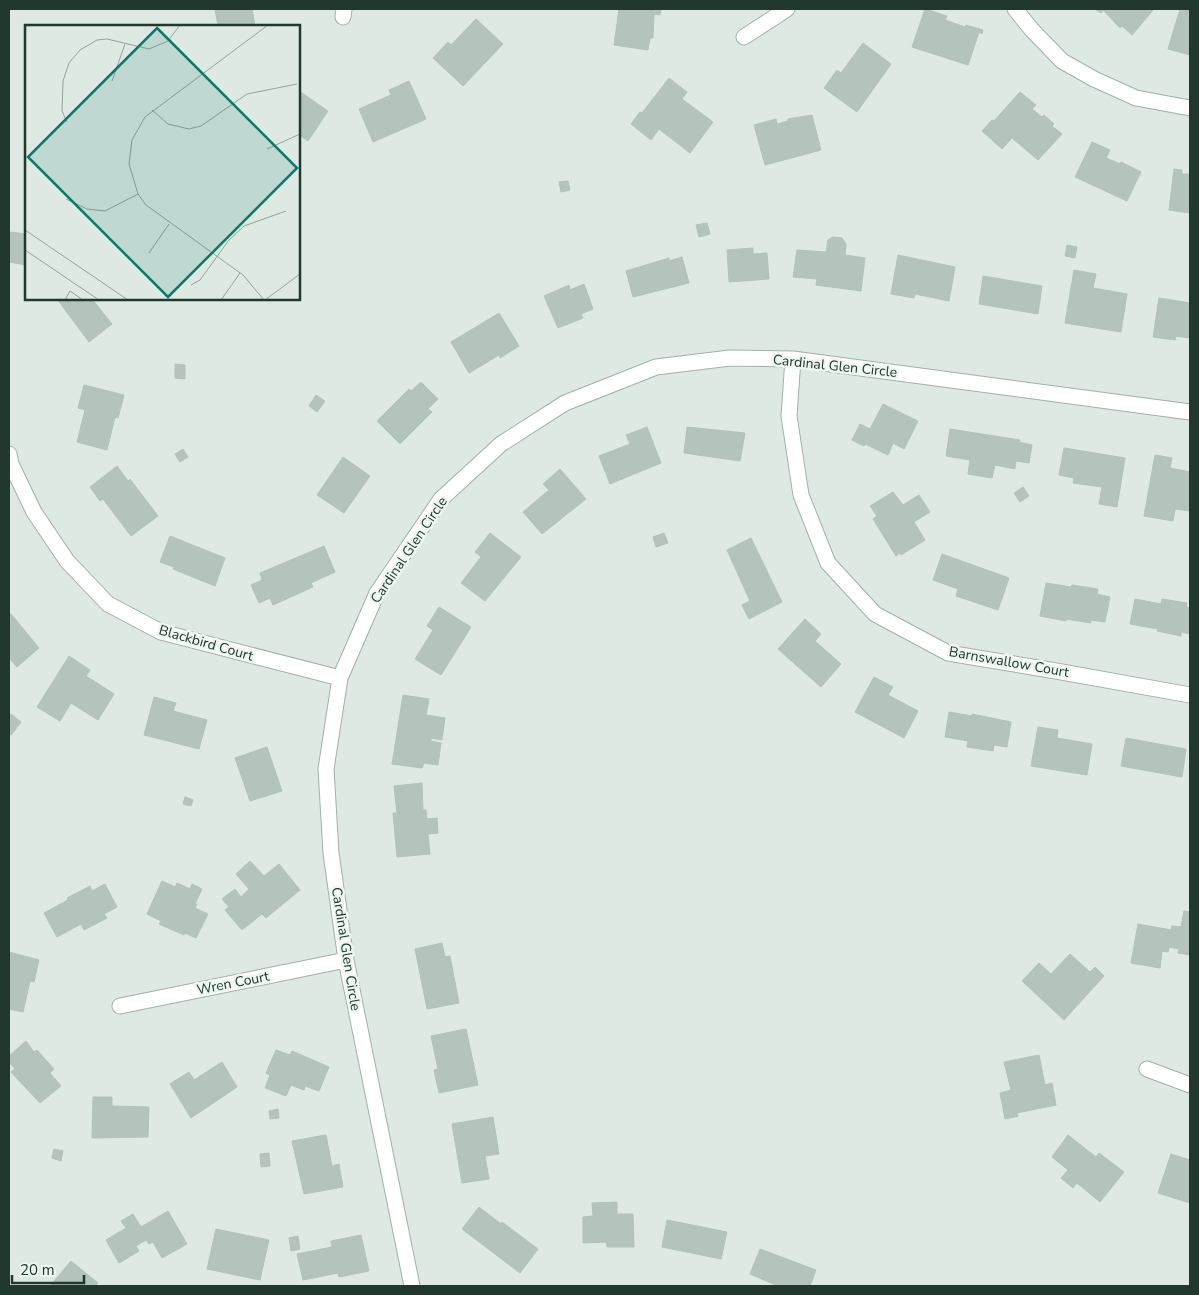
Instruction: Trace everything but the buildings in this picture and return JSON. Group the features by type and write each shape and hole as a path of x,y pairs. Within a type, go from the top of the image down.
{"street":[{"path":"744,37 787,9"},
{"path":"1015,9 1062,61 1094,79 1136,98 1190,108"},
{"name":"Cardinal Glen Circle","path":"412,1286 346,960 331,853 326,769 340,678 377,593 441,499 501,444 565,403 656,367 730,358 793,359 1190,412"},
{"name":"Barnswallow Court","path":"793,359 789,416 801,495 828,562 875,614 948,654 1190,695"},
{"name":"Blackbird Court","path":"9,454 34,512 67,561 108,604 161,632 340,678"},
{"name":"Wren Court","path":"120,1006 346,960"},
{"path":"1147,1070 1190,1085"}]}
